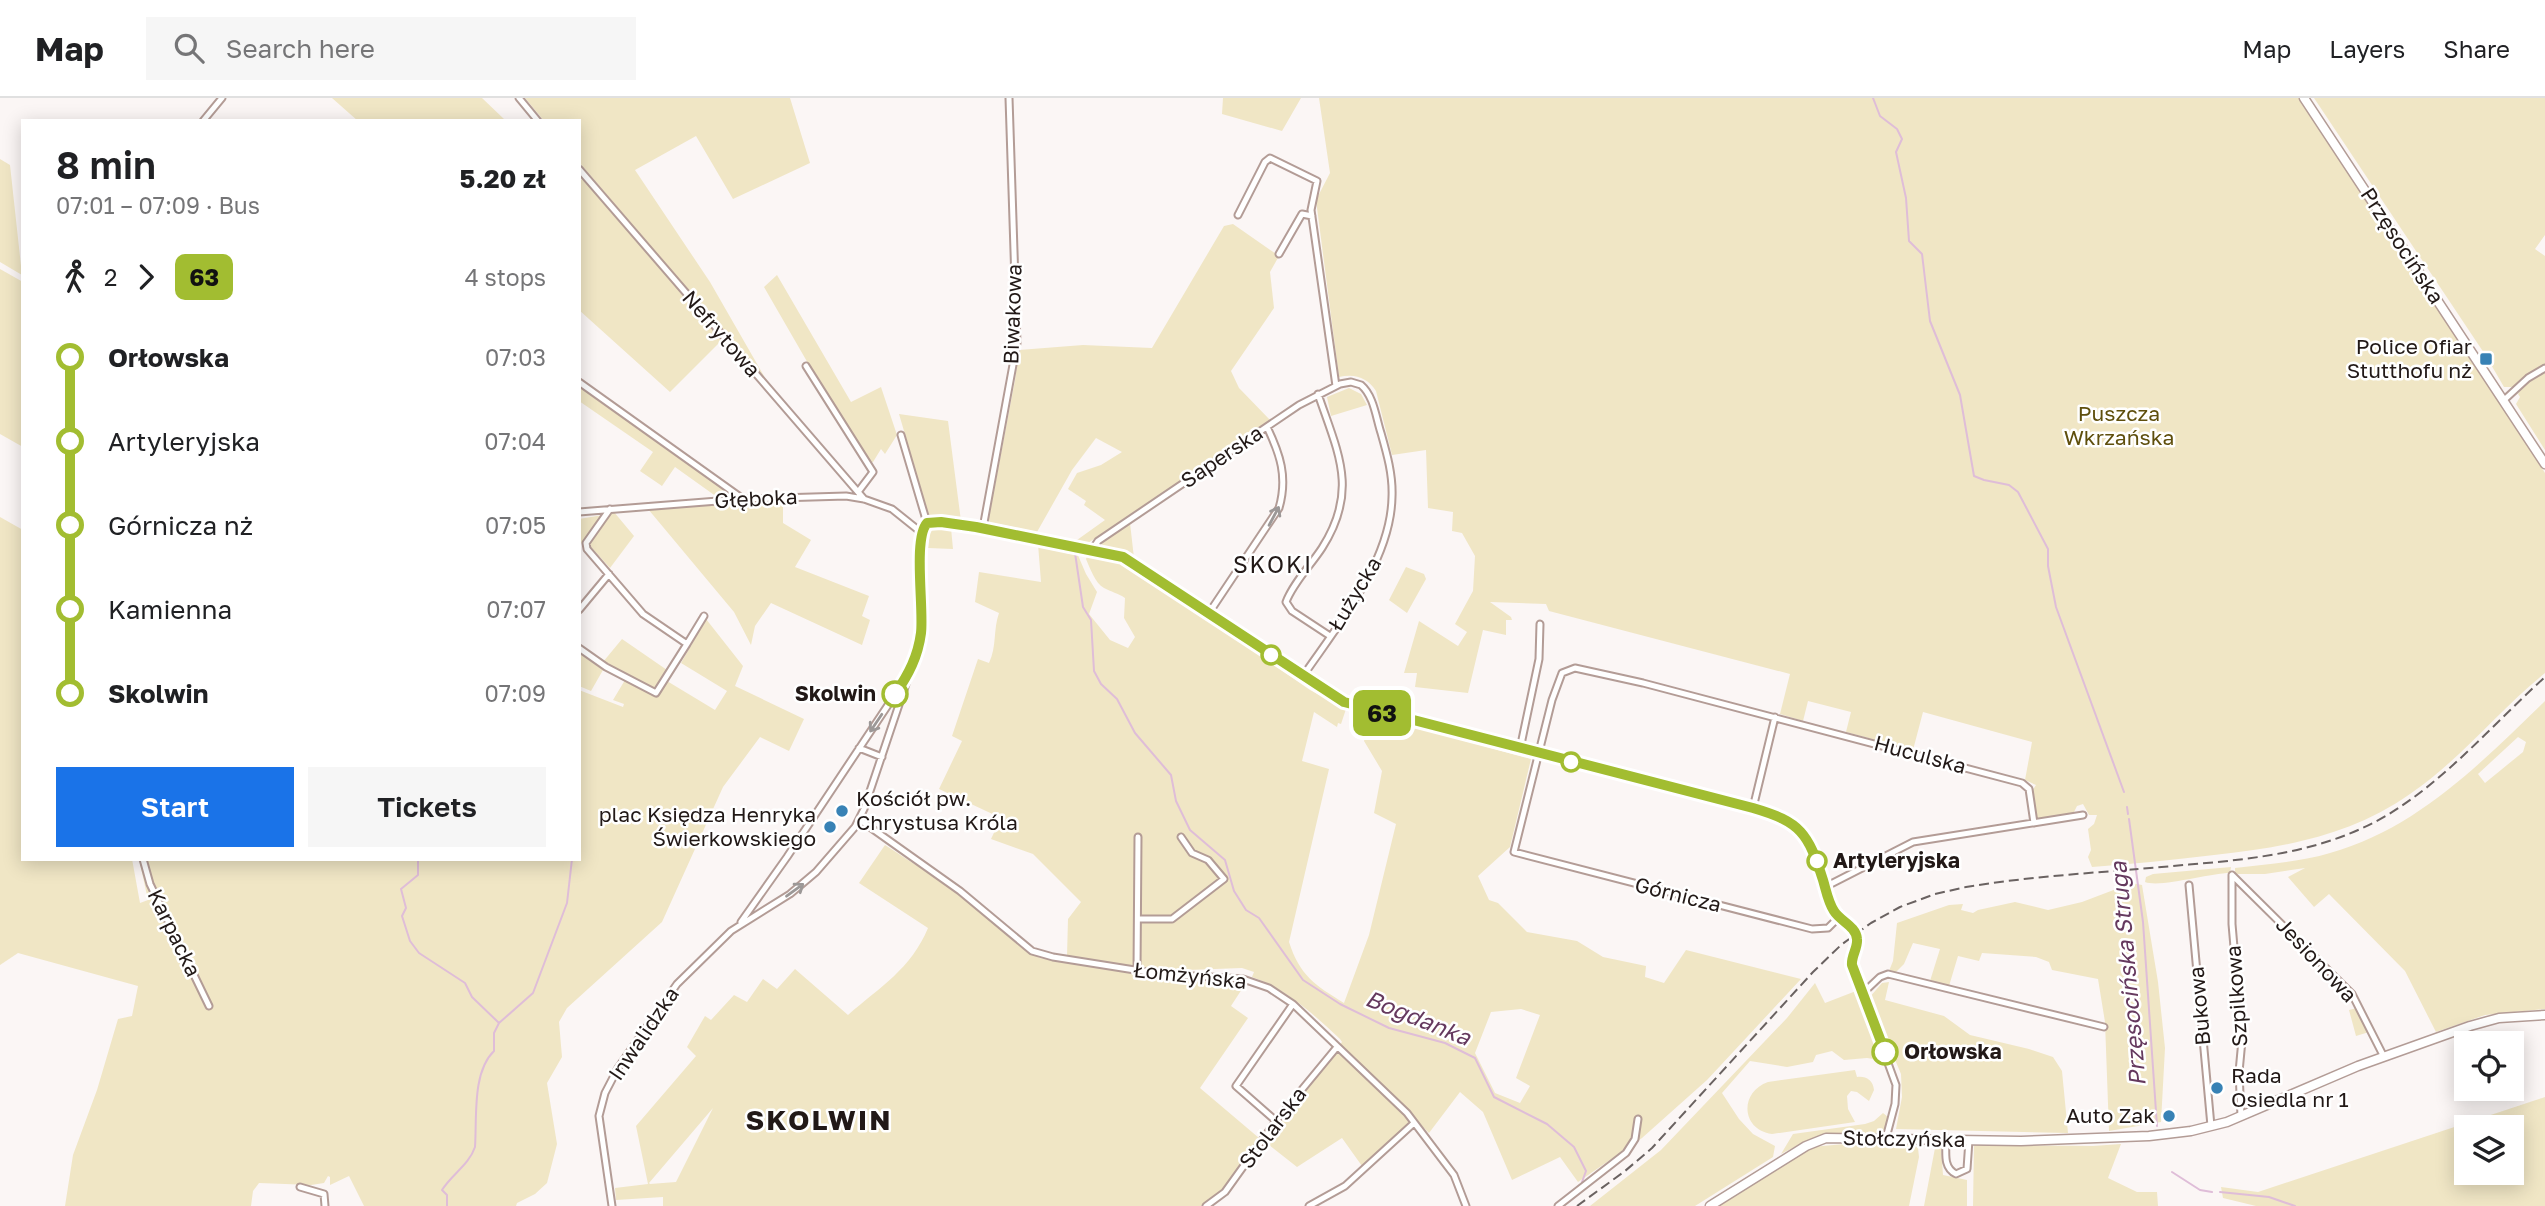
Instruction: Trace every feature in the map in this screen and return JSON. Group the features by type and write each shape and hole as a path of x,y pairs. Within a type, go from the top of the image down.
{"street":[{"path":"206,119 222,98"},
{"path":"519,98 536,119"},
{"name":"Biwakowa","path":"983,528 1017,344 1009,98"},
{"name":"Przęsocińska","path":"2304,98 2545,464"},
{"path":"1238,215 1265,162 1270,158 1317,181 1312,216 1336,386"},
{"name":"Nefrytowa","path":"581,171 864,499"},
{"path":"1279,254 1302,214 1312,216"},
{"path":"806,366 873,472 858,492"},
{"path":"2503,401 2528,378 2545,368"},
{"name":"Saperska","path":"1093,550 1098,541 1318,394 1347,382 1361,385"},
{"path":"581,383 743,499"},
{"name":"Łużycka","path":"1303,676 1380,555 1387,533 1392,482 1371,399 1361,385"},
{"path":"1318,394 1342,470 1342,502 1325,542 1286,602 1292,611 1330,636"},
{"path":"1209,614 1279,508 1284,487 1282,464 1267,427"},
{"path":"901,435 927,523 941,522 983,528 1129,560 1344,702 1753,808 1780,818 1803,832 1813,850 1833,909 1856,936 1857,944 1852,963 1896,1085 1895,1104 1886,1138"},
{"name":"Głęboka","path":"581,512 743,499 837,496 864,499 892,509 922,533"},
{"path":"610,509 586,543 587,549 643,614 687,644"},
{"name":"Inwalidzka","path":"612,1206 599,1121 600,1107 618,1068 673,988 737,926 771,906 822,867 860,820 913,666 921,628 920,561 922,533 927,523"},
{"path":"581,607 609,574"},
{"path":"581,649 606,667 656,693 704,616"},
{"path":"1520,749 1539,659 1540,624"},
{"name":"Inwalidzka","path":"737,926 761,895 913,666"},
{"name":"Huculska","path":"1539,754 1556,685 1562,673 1575,668 1631,680 2024,783 2029,789 2034,823"},
{"path":"892,699 898,698 900,702"},
{"path":"1753,808 1775,717"},
{"path":"859,748 882,757"},
{"name":"Górnicza","path":"1539,754 1514,852 1812,929 1828,928 1839,918"},
{"path":"1825,887 1913,842 2083,815"},
{"name":"Łomżyńska","path":"860,820 960,891 1032,951 1045,956 1137,971 1183,977 1244,979 1269,988 1293,1003 1396,1102 1414,1123 1454,1175 1466,1206"},
{"path":"1138,919 1172,919 1224,880 1208,860 1192,853 1181,836"},
{"path":"1137,971 1138,837"},
{"name":"Karpacka","path":"144,861 150,884 209,1006"},
{"name":"Jesionowa","path":"2232,875 2352,994 2384,1057"},
{"name":"Szpilkowa","path":"2232,875 2232,918 2242,1045 2239,1072 2241,1116"},
{"name":"Bukowa","path":"2189,885 2211,1127"},
{"path":"761,895 771,906"},
{"path":"1862,994 1879,978 1888,974 2104,1027"},
{"path":"1276,1121 1236,1086 1293,1003"},
{"name":"Stołczyńska","path":"1710,1206 1816,1141 1834,1137 2021,1141 2175,1133 2211,1127 2384,1057 2488,1020 2545,1015"},
{"name":"Stolarska","path":"1206,1206 1225,1192 1276,1121 1337,1047"},
{"path":"1558,1206 1626,1153 1635,1139 1638,1119"},
{"path":"1309,1206 1345,1186 1414,1123"},
{"path":"1946,1140 1947,1165 1950,1171 1956,1174 1967,1169 1969,1140"},
{"path":"300,1187 324,1194 325,1206"}],"green space":[{"path":"332,98 482,98 504,119 356,119"},
{"path":"525,98 790,98 810,163 733,199 696,136 635,170 710,282 772,390 581,164 581,119 542,119"},
{"path":"1223,98 1301,98 1282,131 1222,114"},
{"name":"Puszcza Wkrzańska","path":"1319,98 2300,98 2545,473 2545,673 2428,781 2364,820 2316,837 2266,848 2092,867 2088,857 2091,850 2088,829 2094,824 2097,815 2089,815 2083,804 2077,806 2073,814 2037,819 2032,791 2036,785 2025,780 2032,742 1923,712 1913,750 1846,732 1851,712 1808,701 1803,721 1780,714 1790,674 1549,611 1546,604 1490,602 1512,620 1506,620 1506,635 1483,630 1468,693 1415,687 1417,673 1404,673 1419,621 1458,646 1467,632 1455,624 1473,591 1475,556 1462,533 1452,531 1453,512 1428,508 1426,450 1392,455 1376,391 1360,378 1339,377 1316,200 1330,173"},
{"path":"2314,98 2545,98 2545,235 2535,249 2545,256 2545,364 2515,387 2504,387"},
{"path":"0,159 10,165 21,274 0,262"},
{"path":"583,178 722,340 670,392 581,312"},
{"path":"1233,224 1279,256 1270,272 1274,308 1231,371 1239,388 1271,421 1088,543 1077,540 1105,520 1084,505 1086,501 1068,489 1077,473 1101,465 1122,452 1096,438 1072,470 1037,532 988,522 1019,350 1083,345 1152,348 1224,226"},
{"path":"0,269 21,281 21,446 0,434"},
{"path":"777,275 851,402 881,387 897,435 885,454 881,449 873,462 870,463 824,391 764,287"},
{"path":"2545,371 2545,450 2516,404 2523,386"},
{"path":"581,387 733,496 717,497 675,467 662,486 640,471 653,452 581,402"},
{"path":"1349,388 1361,394 1367,405 1331,416 1327,397"},
{"path":"899,414 948,421 961,521 929,516"},
{"path":"783,501 783,523 811,540 795,567 869,596 862,616 870,620 862,645 771,603 755,626 751,645 734,612 648,509"},
{"path":"612,512 634,536 610,568 589,542"},
{"path":"603,515 581,543 581,519"},
{"path":"0,517 21,529 21,861 132,861 140,903 148,900 139,861 581,861 581,691 623,707 624,704 613,700 628,675 603,662 622,639 667,670 662,678 715,710 727,691 681,663 706,619 743,666 735,686 804,719 789,751 760,737 723,787 662,922 567,1008 559,1022 562,1057 547,1083 557,1144 547,1183 516,1206 364,1206 349,1176 330,1185 328,1176 324,1183 311,1185 259,1183 253,1191 251,1206 65,1206 73,1155 97,1090 118,1019 132,1016 138,986 18,953 0,965"},
{"path":"1130,523 1134,558 1123,552 1101,547 1102,542"},
{"path":"935,527 951,528 953,549 928,548 930,533"},
{"path":"1038,544 1069,554 1077,553 1097,592 1089,614 1110,640 1128,648 1135,637 1124,618 1125,598 1098,583 1086,559 1088,553 1121,560 1310,690 1346,709 1341,724 1338,723 1337,727 1314,712 1302,761 1329,769 1289,942 1298,963 1310,978 1344,1003 1369,935 1396,824 1374,813 1382,771 1364,741 1371,715 1531,759 1510,847 1478,876 1489,900 1498,903 1527,932 1577,941 1603,957 1646,966 1645,977 1664,983 1686,950 1801,979 1707,1080 1642,1138 1578,1182 1560,1157 1512,1180 1483,1112 1460,1092 1429,1133 1415,1119 1362,1166 1342,1138 1297,1167 1264,1141 1342,1042 1340,1039 1299,1003 1277,988 1252,977 1254,972 1242,968 1160,971 1067,956 1068,919 1081,902 1033,854 991,839 1001,818 939,789 962,741 952,736 978,659 989,663 993,650 999,613 975,602 979,572 1041,582","holes":["1521,1009 1540,1015 1516,1078 1530,1086 1520,1103 1495,1093 1475,1053 1491,1012"]},
{"path":"1406,567 1424,574 1426,579 1407,613 1389,600"},
{"path":"581,654 603,670 591,691 581,687"},
{"path":"2545,701 2545,1009 2485,1015 2436,1032 2405,971 2329,894 2314,907 2288,877 2305,868 2265,874 2235,874 2235,868 2295,861 2330,853 2391,828 2420,810 2472,770","holes":["2518,737 2526,742 2523,752 2485,783 2478,774"]},
{"path":"885,845 950,888 1012,940 1040,958 1172,980 1243,984 1231,1006 1248,1018 1200,1088 1259,1138 1220,1193 1201,1206 663,1206 663,1197 616,1200 615,1188 648,1184 636,1126 696,1056 687,1047 705,1016 711,1020 734,995 747,1002 763,979 777,989 795,969 848,1015 894,976 913,955 928,928 859,883","holes":["713,1108 676,1182 649,1183"]},
{"path":"2231,867 2230,873 2162,883 2145,882 2146,877 2153,874"},
{"path":"2132,883 2142,885 2158,982 2165,1048 2161,1122 2109,1131 2105,1022 2098,979 2052,970 2049,962 2036,957 1982,953 1979,961 1958,956 1949,986 1930,981 1940,949 1913,943 1904,964 1896,972 1889,971 1893,961 1897,923 1949,905 1963,904 1961,910 1973,913 2015,902 2048,910 2082,902"},
{"path":"1889,982 1885,1000 1944,1016 1970,1035 2053,1057 2062,1071 2068,1133 1896,1129 1902,1097 1901,1074 1869,998 1882,983"},
{"path":"1815,983 1825,1003 1856,991 1880,1060 1844,1060 1832,1051 1816,1055 1813,1062 1787,1067 1750,1061 1722,1093 1739,1119 1753,1134 1775,1146 1773,1157 1695,1206 1590,1206 1661,1150 1787,1018"},
{"path":"2357,1008 2369,1032 2356,1036 2349,1010"},
{"path":"1855,1070 1857,1077 1871,1081 1874,1090 1869,1101 1857,1092 1851,1091 1847,1096 1848,1109 1855,1122 1772,1134 1754,1126 1749,1118 1748,1102 1752,1094 1768,1082"},
{"path":"2545,1097 2545,1206 2256,1206 2223,1198 2221,1187 2258,1192 2454,1127 2454,1185 2524,1185 2524,1115 2491,1115"},
{"path":"1883,1113 1888,1117 1884,1130 1879,1133 1831,1133 1806,1141 1781,1154 1793,1134 1865,1124 1874,1121"},
{"path":"1855,1143 1910,1143 1918,1148 1919,1157 1909,1206 1716,1206 1812,1147"},
{"path":"2121,1144 2108,1178 2137,1192 2157,1192 2158,1206 1973,1206 1974,1145"},
{"path":"1935,1148 1941,1148 1943,1175 1967,1180 1967,1206 1924,1206"}],"waterway":[{"name":"Przęsocińska Struga","path":"1873,98 1880,116 1897,129 1902,139 1896,152 1906,198 1909,241 1922,254 1930,321 1960,395 1974,476 2009,485 2018,492 2048,549 2048,566 2056,607 2124,792"},
{"name":"Bogdanka","path":"1075,553 1083,607 1091,620 1094,671 1101,684 1117,699 1135,733 1171,775 1176,801 1190,830 1225,860 1234,891 1246,910 1259,918 1303,980 1340,1004 1389,1028 1445,1043 1475,1058 1494,1097 1547,1124 1574,1147 1586,1171 1582,1182"},
{"name":"Przęsocińska Struga","path":"2127,807 2128,814"},
{"name":"Przęsocińska Struga","path":"2129,819 2143,922 2157,1126"},
{"path":"418,861 418,875 401,889 406,908 402,916 410,941 419,953 465,983 472,997 499,1023"},
{"path":"447,1206 447,1195 442,1190 469,1159 475,1147 479,1083 487,1060 494,1051 494,1033 499,1023 533,993 567,903 572,861"},
{"name":"Przęsocińska Struga","path":"2172,1172 2200,1190 2212,1192"},
{"name":"Przęsocińska Struga","path":"2220,1192 2269,1197 2295,1206"}],"railway":[{"path":"1577,1206 1652,1148 1841,945 1871,923 1900,907 1935,894 1966,887 2237,860 2290,852 2340,837 2365,827 2411,800 2470,749 2545,677"}],"bus line":[{"name":"63","path":"895,694 913,666 920,640 920,555 923,529 927,523 941,522 976,527 1123,557 1336,699 1753,808 1792,824 1803,832 1812,848 1833,911 1855,934 1857,944 1852,965 1885,1052"}],"place":[{"name":"Police Ofiar Stutthofu nż","path":"2486,359"},
{"name":"Skolwin","path":"895,694"},
{"name":"Kościół pw. Chrystusa Króla","path":"842,811"},
{"name":"plac Księdza Henryka Świerkowskiego","path":"830,827"},
{"name":"Artyleryjska","path":"1817,861"},
{"name":"Orłowska","path":"1885,1052"},
{"name":"Rada Osiedla nr 1","path":"2217,1088"},
{"name":"Auto Zak","path":"2169,1116"}],"district":[{"name":"SKOKI","path":"1273,565"},
{"name":"SKOLWIN","path":"819,1120"}]}
